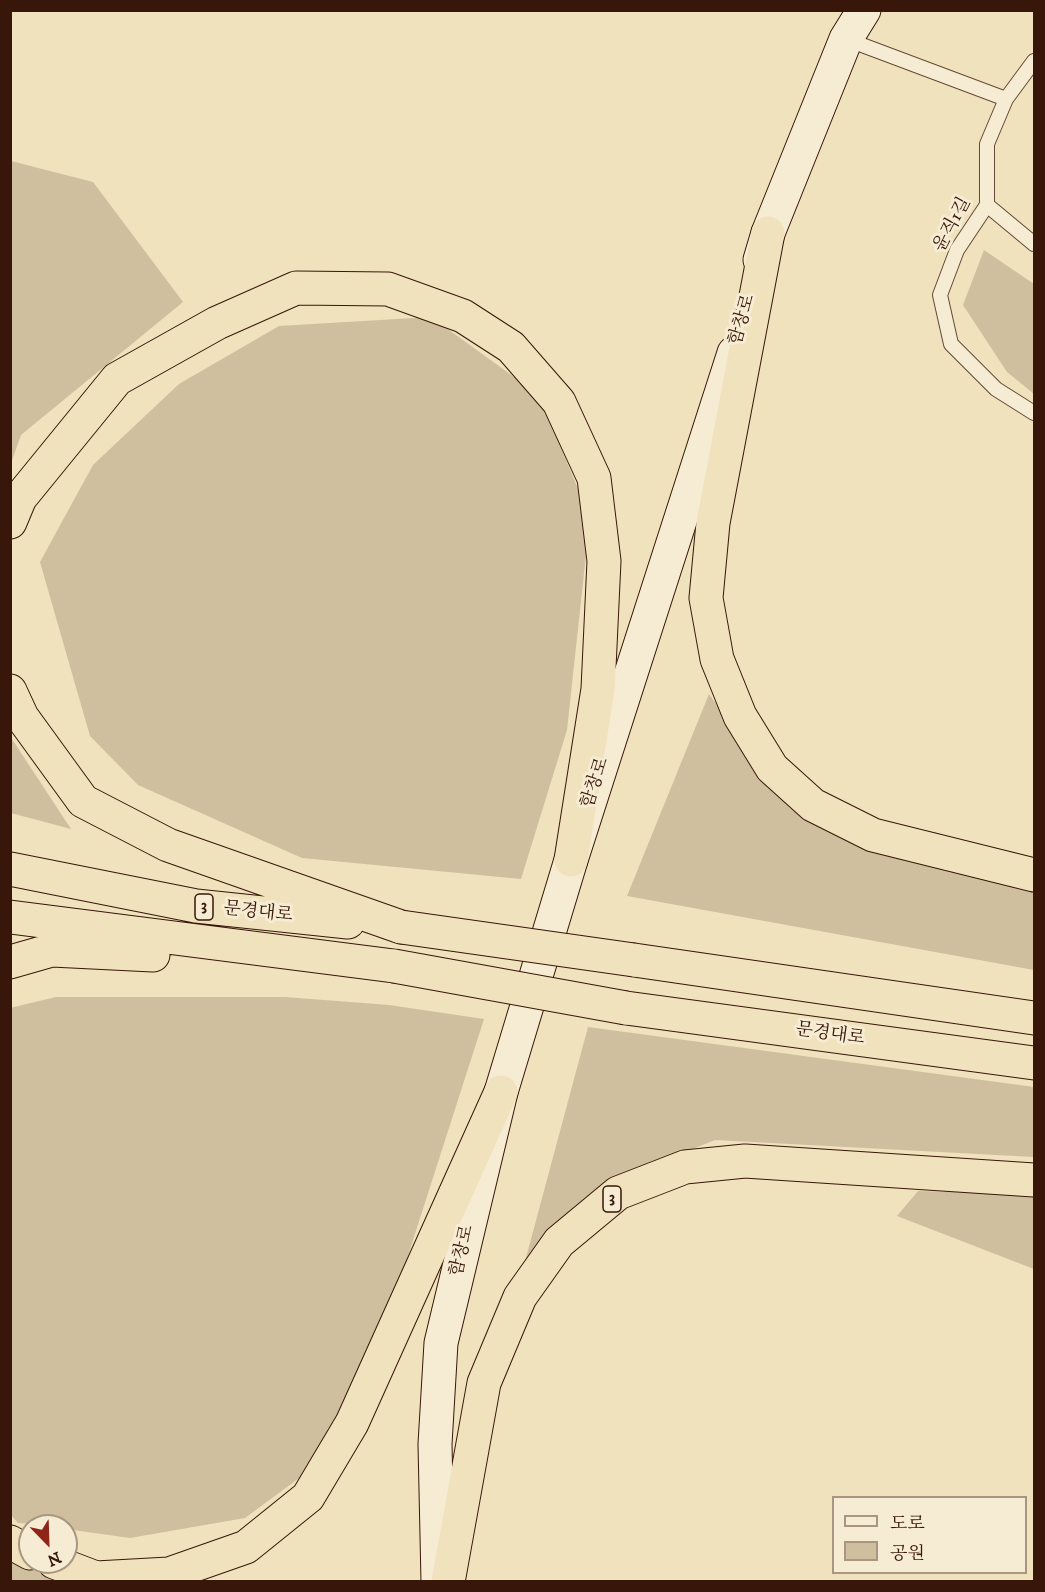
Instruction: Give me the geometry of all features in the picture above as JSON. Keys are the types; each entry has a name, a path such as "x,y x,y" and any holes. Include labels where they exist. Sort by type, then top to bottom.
{"highway":[{"path":"768,233 712,523 706,598 717,659 740,716 772,768 813,805 873,835 1035,875"},
{"path":"10,522 20,498 117,379 217,323 296,288 388,289 463,316 511,347 559,402 594,478 604,561 598,689 571,860"},
{"path":"10,691 22,717 83,801 168,845 401,927"},
{"name":"문경대로","path":"10,869 196,906 401,927"},
{"name":"문경대로","path":"10,917 394,966 627,1008 1035,1063"},
{"name":"3","path":"401,927 1035,1018"},
{"name":"3","path":"10,962 52,950 394,966"},
{"path":"78,1571 96,1578 169,1574 246,1547 308,1497 352,1423 501,1092"},
{"name":"3","path":"448,1581 484,1383 520,1297 559,1242 618,1193 685,1167 745,1161 1035,1180"}],"main road":[{"name":"함창로","path":"438,1581 435,1444 441,1343 501,1092 571,860 729,369 768,233 846,39 864,10"}],"lane":[{"path":"846,39 1006,99"},
{"name":"윤직1길","path":"1035,61 1006,99 987,144 987,205 957,250 940,295 951,344 996,389 1035,413"},
{"path":"987,205 1035,244"}],"green space":[{"path":"11,161 93,182 183,302 21,435 11,463"},
{"path":"984,250 1034,284 1034,394 1007,372 963,305"},
{"path":"431,317 539,395 590,518 567,730 521,879 302,858 138,785 90,736 40,562 93,465 179,384 279,326"},
{"path":"709,694 793,810 1034,885 1034,970 627,896"},
{"path":"10,736 71,829 11,813"},
{"path":"56,997 285,997 389,1005 484,1019 404,1268 329,1456 245,1518 130,1538 78,1531 78,1514 18,1514 18,1523 11,1515 10,1008"},
{"path":"588,1027 1034,1087 1034,1157 715,1140 625,1176 520,1280"},
{"path":"918,1191 1034,1194 1034,1269 897,1216"},
{"path":"11,1558 18,1562 18,1574 41,1574 54,1581 11,1581"}]}
